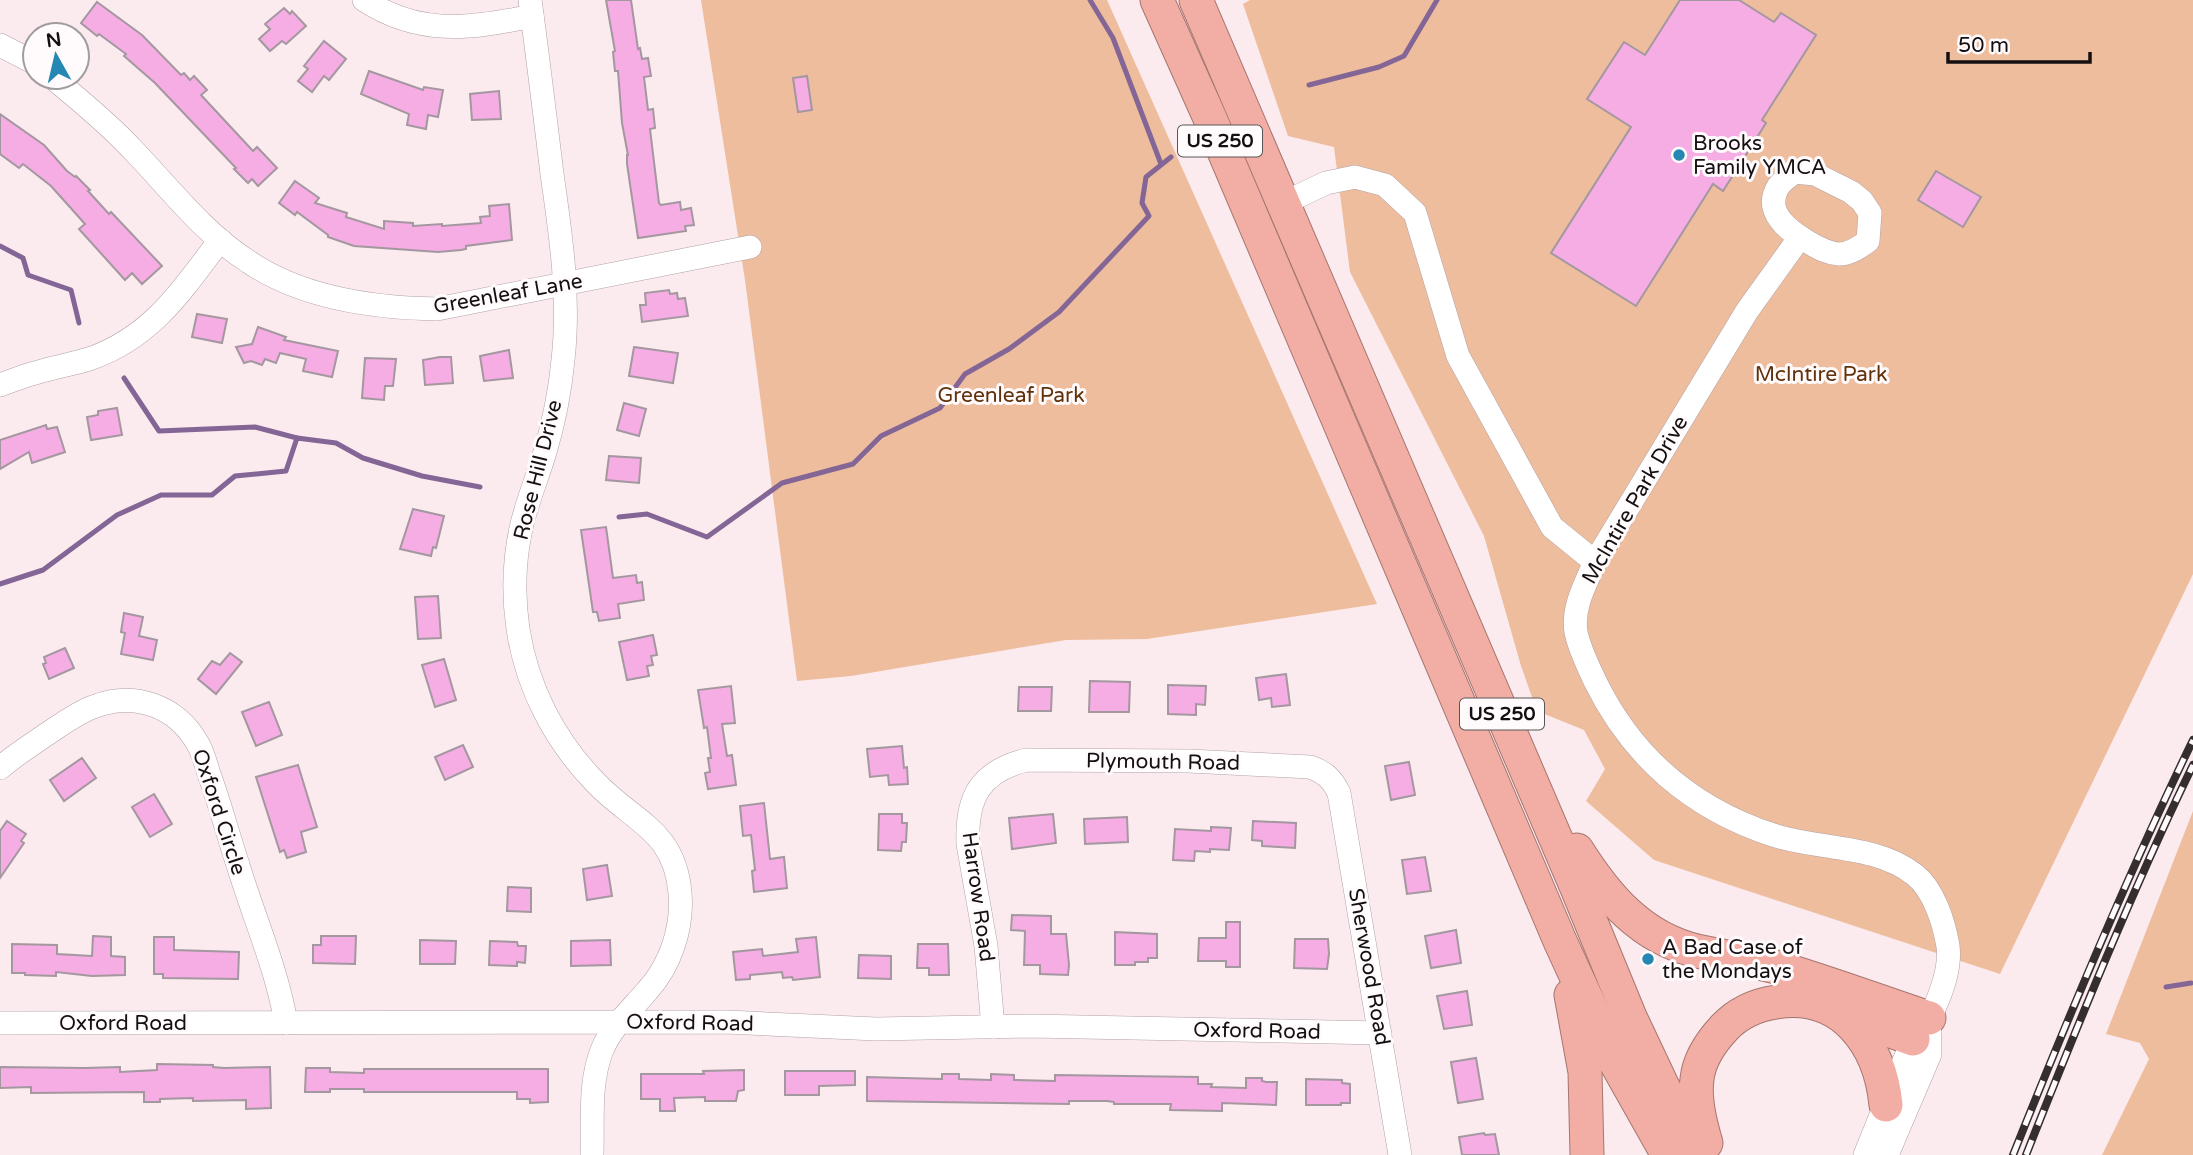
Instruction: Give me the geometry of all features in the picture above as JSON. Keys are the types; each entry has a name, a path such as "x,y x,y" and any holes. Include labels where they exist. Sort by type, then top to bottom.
{"highway":[{"name":"US 250","path":"1157,0 1560,941 1616,1063 1668,1155"},
{"name":"US 250","path":"1196,0 1630,1017 1663,1087 1701,1155"},
{"path":"1500,710 1541,789 1593,877 1615,903 1640,925 1663,939 1694,951 1763,964 1815,979 1921,1028"},
{"path":"1560,941 1586,1072 1587,1155"},
{"path":"1710,1155 1696,1098 1697,1078 1704,1055 1716,1036 1731,1020 1767,1003 1807,1000 1826,1007 1921,1028"},
{"path":"1826,1007 1845,1018 1860,1032 1880,1074 1886,1105"}],"street":[{"path":"364,0 400,19 425,26 505,21 531,8"},
{"name":"Rose Hill Drive","path":"531,8 565,284 563,359 556,407 521,526 516,562 518,626 523,655 534,689 549,721 572,757 596,783 657,834 669,851 677,870 680,894 674,944 664,967 650,988 617,1022 603,1047 593,1092 593,1155"},
{"path":"0,45 21,56"},
{"name":"Greenleaf Lane","path":"69,91 131,147 189,212 250,263 317,293 356,303 437,309 750,247"},
{"path":"1284,203 1325,183 1355,177 1385,185 1415,213 1458,356 1552,527 1595,562"},
{"name":"McIntire Park Drive","path":"1800,237 1747,311 1595,562 1578,603 1576,631 1587,666 1624,731 1648,759 1676,785 1706,807 1775,836 1873,855 1889,861 1916,876 1935,903 1948,947 1947,967 1865,1155"},
{"path":"0,386 33,373 92,358 143,330 173,302 220,240"},
{"name":"Oxford Circle","path":"0,768 71,718 107,702 129,699 146,702 175,716 189,730 200,747 281,995 286,1023"},
{"name":"Plymouth Road","path":"992,774 1008,764 1026,760 1189,761 1310,767 1323,772 1333,781"},
{"name":"Harrow Road","path":"992,774 979,786 967,827 986,946 993,1027"},
{"name":"Sherwood Road","path":"1333,781 1339,793 1400,1155"},
{"name":"Oxford Road","path":"0,1023 727,1022 876,1029 1031,1026 1380,1033"},
{"path":"1886,1155 1930,1055 1921,1028"}],"green space":[{"name":"Greenleaf Park","path":"701,0 1107,0 1377,604 1147,639 1066,640 851,676 797,681 745,280"},
{"name":"McIntire Park","path":"1250,0 2193,0 2193,574 2000,974 1654,860 1586,801 1605,769 1584,730 1537,711 1521,666 1484,536 1350,272 1334,147 1288,136 1243,4"},
{"path":"2193,811 2193,1155 2102,1155 2149,1059 2140,1043 2106,1034"}],"building":[{"path":"606,0 631,0 638,49 640,48 642,59 648,58 651,76 644,77 648,110 653,109 655,128 650,129 659,203 680,202 681,210 691,208 694,225 685,226 686,231 638,238 622,123 618,71 615,71 615,51"},
{"name":"Brooks Family YMCA","path":"1680,0 1739,0 1774,22 1781,13 1816,35 1762,120 1766,123 1723,191 1713,184 1636,306 1551,253 1631,127 1587,99 1624,42 1645,55"},
{"path":"97,2 142,35 181,75 184,73 190,80 194,76 207,90 201,95 253,151 257,147 277,168 258,186 252,179 248,183 155,83 124,56 126,54 91,31 91,21 83,21"},
{"path":"284,8 290,14 292,11 306,26 286,44 282,41 270,51 259,39 270,29 265,24"},
{"path":"324,41 346,59 329,80 324,76 312,92 298,81 308,69 304,66"},
{"path":"369,71 423,90 424,87 443,90 438,117 428,115 426,129 407,125 409,114 361,94"},
{"path":"807,76 812,110 798,112 793,78"},
{"path":"499,91 501,119 472,120 470,94"},
{"path":"0,114 44,145 162,266 142,284 132,273 125,280 79,229 85,224 51,186 23,164 19,168 0,154"},
{"path":"1936,171 1981,197 1963,227 1918,200"},
{"path":"295,181 319,198 315,203 347,213 346,217 384,229 384,221 413,223 413,226 481,223 480,217 490,216 489,206 509,204 512,240 438,252 354,246 328,237 297,212 295,215 279,203"},
{"path":"669,290 670,294 677,293 678,299 685,298 688,316 642,322 640,305 646,305 645,293"},
{"path":"197,314 227,319 222,343 192,337"},
{"path":"258,327 286,337 284,340 338,351 332,377 303,371 306,359 280,353 276,363 265,359 262,365 251,361 244,363 236,347 252,344"},
{"path":"634,347 678,353 673,383 629,376"},
{"path":"509,350 513,378 484,381 480,356"},
{"path":"451,357 453,383 425,385 423,360"},
{"path":"365,358 396,359 393,386 385,386 384,400 362,398"},
{"path":"624,403 646,409 639,436 617,430"},
{"path":"117,408 122,435 91,440 87,417 98,415 98,411"},
{"path":"46,425 47,429 57,427 65,452 32,463 29,452 0,469 0,440"},
{"path":"609,456 641,458 639,483 606,480"},
{"path":"413,509 444,516 436,548 433,547 431,556 400,549"},
{"path":"606,527 613,578 636,575 637,583 642,582 644,600 618,604 620,618 599,621 597,612 593,612 581,530"},
{"path":"438,596 441,638 418,639 415,597"},
{"path":"124,613 143,617 139,636 157,640 153,660 121,654 125,633 121,632"},
{"path":"653,635 657,655 651,656 653,665 647,666 649,676 627,680 619,642"},
{"path":"65,648 74,668 49,679 43,664 46,663 44,657"},
{"path":"230,653 242,662 216,694 198,679 212,661 220,665"},
{"path":"444,659 456,700 435,707 422,665"},
{"path":"1286,674 1290,705 1272,707 1271,698 1259,700 1256,678"},
{"path":"1090,681 1130,682 1129,712 1089,712"},
{"path":"1168,685 1206,686 1205,705 1196,704 1196,715 1168,714"},
{"path":"731,686 735,723 722,724 727,756 732,755 736,785 708,789 705,773 710,772 708,758 711,758 698,690"},
{"path":"1019,687 1052,687 1051,711 1018,711"},
{"path":"269,702 282,735 256,746 242,712"},
{"path":"463,745 473,767 445,780 435,757"},
{"path":"902,746 908,784 889,785 888,775 870,777 867,749"},
{"path":"82,758 96,778 64,801 50,780"},
{"path":"1409,762 1415,795 1391,800 1385,766"},
{"path":"298,765 317,827 301,832 306,852 287,858 284,850 280,852 256,777"},
{"path":"154,794 172,824 150,837 132,807"},
{"path":"764,803 770,859 784,857 787,888 754,892 752,871 755,870 751,835 743,836 740,806"},
{"path":"879,814 902,814 902,823 907,823 906,842 902,842 901,851 878,850"},
{"path":"1053,814 1056,843 1012,849 1009,818"},
{"path":"1127,817 1128,842 1085,844 1084,819"},
{"path":"7,821 26,834 21,841 24,843 0,878 0,831"},
{"path":"1253,821 1296,823 1295,848 1262,846 1262,841 1252,840"},
{"path":"1211,827 1231,828 1229,850 1195,851 1194,861 1173,860 1175,829 1211,831"},
{"path":"1425,857 1431,891 1407,894 1402,860"},
{"path":"607,865 612,896 587,900 583,869"},
{"path":"508,887 531,888 531,912 507,911"},
{"path":"1012,915 1051,916 1051,934 1066,934 1068,975 1040,974 1040,965 1024,965 1025,931 1011,930"},
{"path":"1226,922 1240,922 1240,967 1226,967 1226,961 1198,961 1199,938 1226,938"},
{"path":"1456,930 1461,963 1431,968 1425,936"},
{"path":"1115,932 1157,934 1157,958 1148,958 1148,962 1135,962 1135,965 1115,965"},
{"path":"93,936 111,937 111,956 125,957 125,975 92,976 56,972 56,976 12,973 12,944 57,945 57,954 92,956"},
{"path":"321,936 356,936 355,964 313,963 313,945 321,945"},
{"path":"154,937 174,937 174,950 239,952 238,979 163,978 163,974 154,974"},
{"path":"816,937 820,977 793,980 792,977 783,978 782,972 750,975 750,979 736,980 733,952 762,949 763,956 798,952 796,939"},
{"path":"1295,939 1328,939 1327,969 1294,968"},
{"path":"420,940 456,941 455,964 420,964"},
{"path":"610,940 611,965 571,966 571,941"},
{"path":"490,941 517,942 518,946 526,946 525,963 517,962 517,966 489,965"},
{"path":"918,944 948,944 949,975 929,975 929,968 917,968"},
{"path":"859,955 891,956 891,979 858,978"},
{"path":"1467,991 1472,1025 1444,1029 1437,996"},
{"path":"1476,1058 1483,1099 1458,1103 1451,1062"},
{"path":"157,1064 213,1065 224,1068 270,1067 271,1108 246,1109 246,1100 193,1101 193,1098 144,1102 144,1092 31,1093 31,1087 0,1088 0,1067 120,1067 120,1072 157,1070"},
{"path":"306,1068 364,1073 364,1069 548,1069 548,1102 530,1103 530,1099 517,1099 517,1092 364,1092 364,1089 330,1089 330,1092 305,1092"},
{"path":"744,1070 744,1090 738,1091 736,1101 705,1101 705,1097 674,1098 675,1111 660,1111 660,1099 641,1099 641,1074 704,1074 703,1071"},
{"path":"785,1071 855,1071 855,1085 819,1086 819,1095 785,1095"},
{"path":"942,1074 959,1074 959,1079 991,1080 991,1074 1014,1075 1014,1080 1055,1081 1055,1075 1198,1077 1198,1084 1212,1084 1211,1087 1246,1088 1246,1078 1262,1078 1262,1081 1277,1082 1276,1105 1222,1103 1222,1111 1170,1110 1171,1104 1114,1104 1107,1101 1069,1101 1069,1104 867,1101 867,1077 942,1079"},
{"path":"1306,1079 1342,1080 1342,1083 1350,1084 1350,1103 1306,1105"},
{"path":"1495,1134 1499,1155 1462,1155 1459,1137"}],"waterway":[{"path":"1090,0 1113,38 1161,164"},
{"path":"1309,85 1379,67 1404,56 1437,0"},
{"path":"619,517 647,514 707,537 782,483 853,464 881,436 940,408 965,374 1009,349 1059,312 1149,216 1142,203 1146,177 1171,157"},
{"path":"0,246 23,258 28,275 71,290 79,323"},
{"path":"124,378 159,431 255,427 297,438"},
{"path":"0,584 43,570 117,515 161,495 212,495 235,476 286,471 297,438 336,443 363,458 422,476 480,487"},
{"path":"2166,987 2191,983"}],"railway":[{"path":"2013,1155 2099,946 2193,740"},
{"path":"2026,1155 2085,1008 2193,765"}],"place":[{"name":"Brooks Family YMCA","path":"1679,155"},
{"name":"A Bad Case of the Mondays","path":"1648,959"}]}
